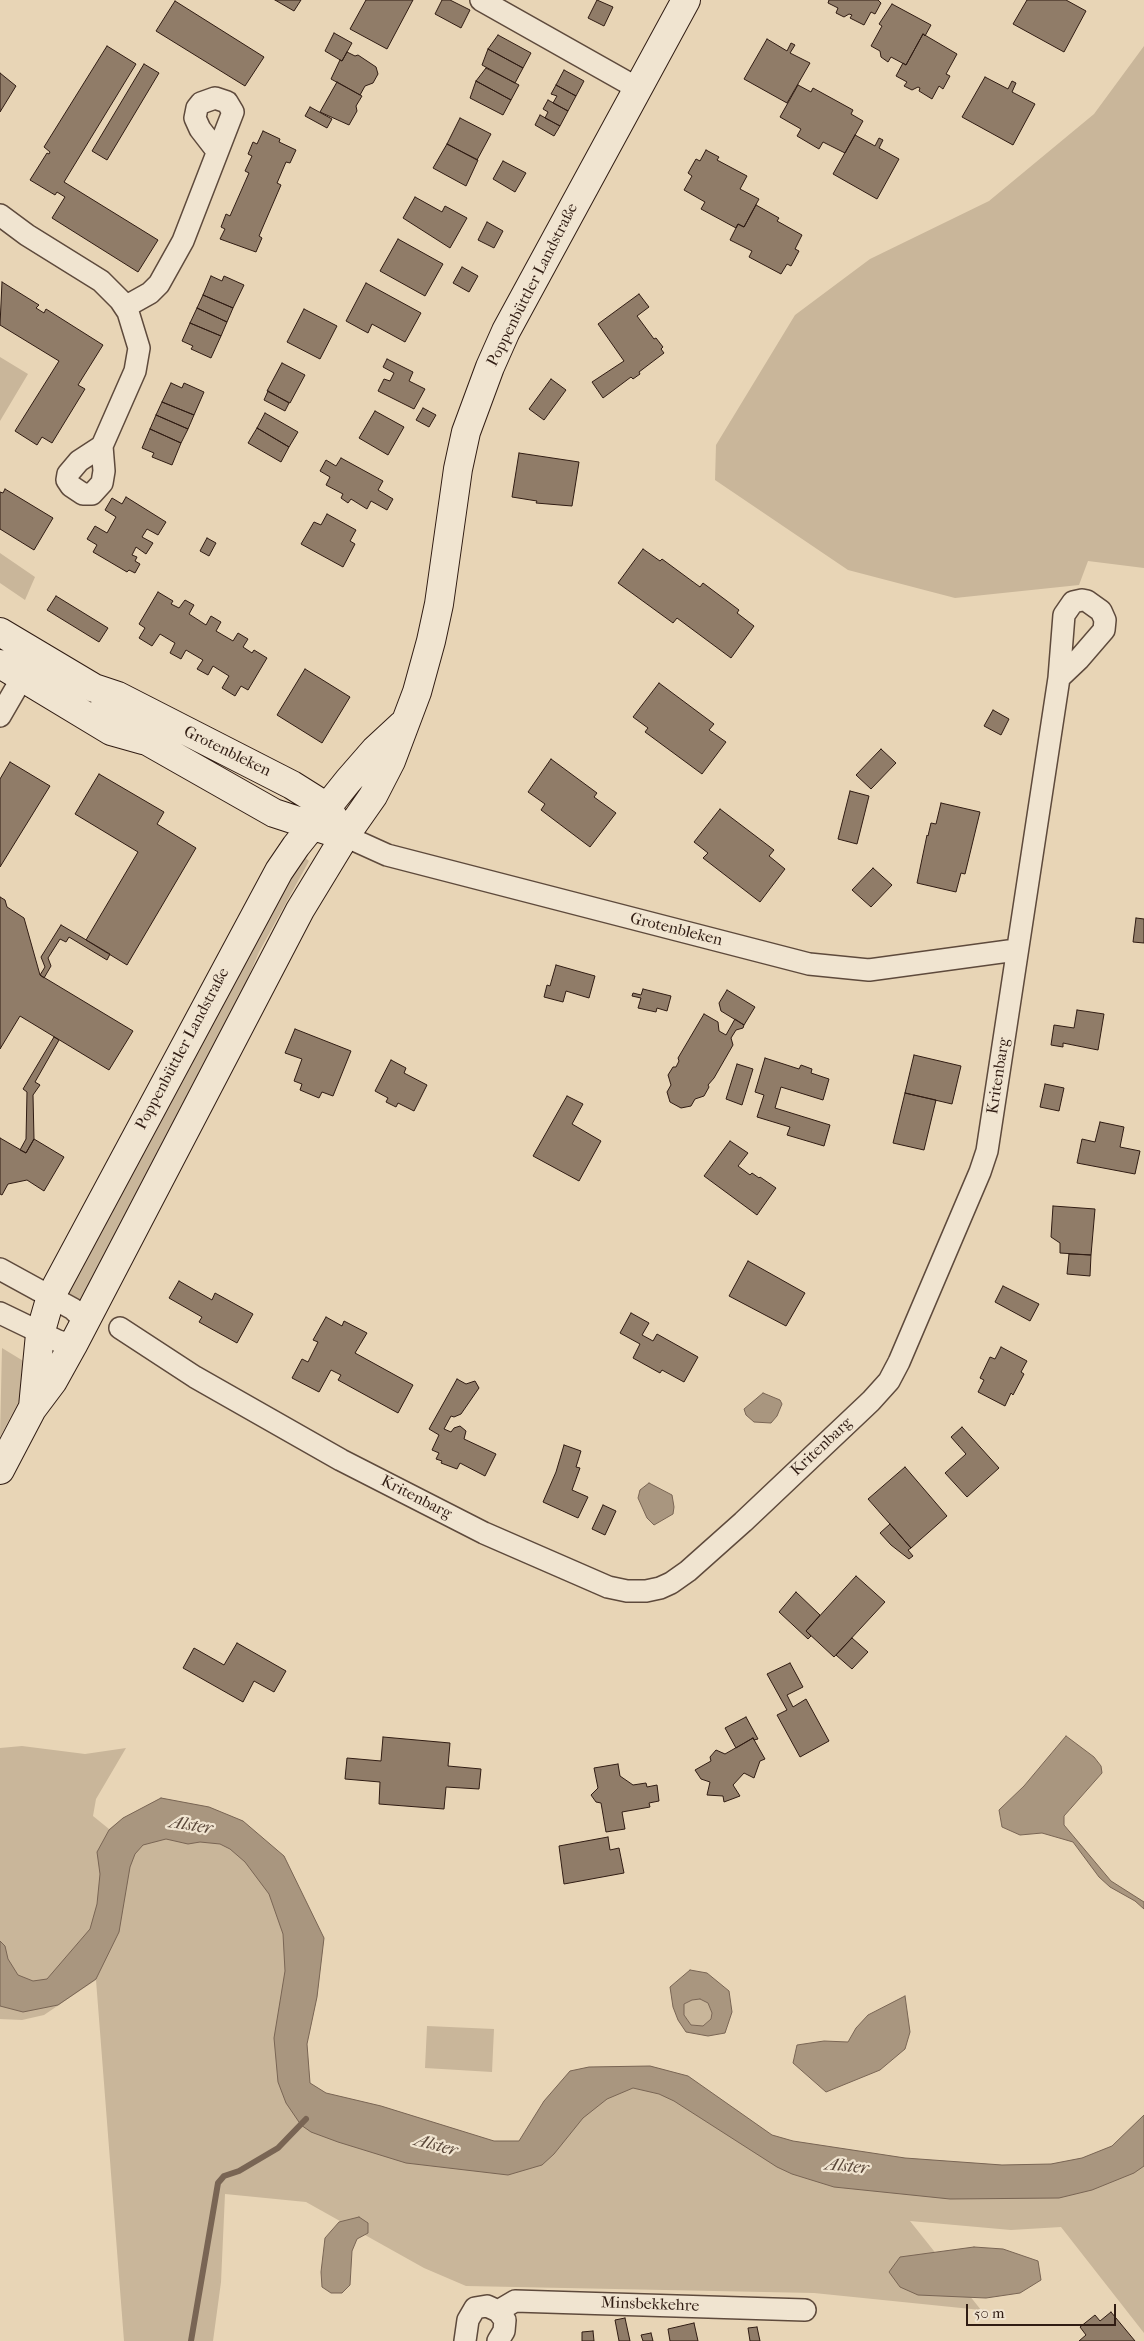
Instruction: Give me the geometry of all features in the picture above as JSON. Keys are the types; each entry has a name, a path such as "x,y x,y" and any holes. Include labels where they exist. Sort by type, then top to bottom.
{"main road":[{"name":"Poppenbüttler Landstraße","path":"0,1470 32,1409 53,1381 79,1333 300,910 345,836 373,796 391,761 417,692 431,641 439,604 458,469 466,432 476,403 506,330 686,0"},
{"name":"Grotenbleken","path":"0,632 94,688 118,696 292,784 319,816 345,836"},
{"name":"Grotenbleken","path":"11,671 111,731 149,742 274,813 319,816"},
{"name":"Grotenbleken","path":"94,688 149,742"},
{"name":"Poppenbüttler Landstraße","path":"32,1409 40,1334 51,1296 279,871 319,816 375,750 403,725"},
{"path":"274,813 281,849 279,871"}],"street":[{"path":"481,0 637,88"},
{"path":"125,307 150,293 167,272 183,241 218,151"},
{"path":"0,215 27,235 101,282 125,307 138,341 138,361 129,388 102,446"},
{"path":"0,229 27,235"},
{"path":"0,716 11,671"},
{"name":"Kritenbarg","path":"120,1328 195,1377 341,1460 484,1533 608,1587 627,1591 646,1591 660,1588 688,1571 743,1522 871,1401 889,1381 899,1362 977,1181 987,1151 997,1094 1016,950 1059,678"},
{"name":"Grotenbleken","path":"345,836 386,855 809,964 869,970 1016,950"},
{"path":"0,1269 73,1309 79,1333 58,1341 40,1334 0,1312"},
{"name":"Minsbekkehre","path":"498,2311 514,2301 805,2310"},
{"path":"465,2341 468,2320 474,2308 487,2306 498,2311 505,2320 504,2331 498,2341"}],"shaded area":[{"path":"1144,46 1144,568 1088,561 1079,585 955,598 848,570 715,480 716,445 795,315 870,259 989,201 1094,114"},
{"path":"0,357 28,374 0,421"},
{"path":"0,553 35,577 25,600 0,583"},
{"path":"303,856 309,861 259,952 229,1023 83,1300 77,1304 67,1294"},
{"path":"2,1348 25,1362 30,1372 20,1399 0,1437"},
{"path":"22,1746 85,1754 126,1748 96,1799 93,1816 109,1829 123,1818 161,1798 209,1807 243,1821 284,1856 324,1938 317,1997 307,2044 310,2083 326,2093 381,2106 494,2141 519,2141 544,2101 570,2071 589,2067 650,2066 688,2076 772,2135 793,2141 905,2158 1002,2165 1051,2164 1082,2158 1112,2146 1144,2115 1144,2333 1061,2227 1011,2230 910,2221 981,2310 814,2293 466,2286 424,2268 306,2202 225,2194 221,2282 213,2341 124,2341 96,1980 44,2015 22,2020 0,2019 0,1748"},
{"path":"700,1999 708,2003 712,2013 711,2019 703,2026 691,2025 684,2015 684,2004"},
{"path":"427,2026 494,2029 492,2072 425,2068"}],"water":[{"path":"763,1393 780,1400 782,1404 777,1416 771,1423 754,1422 746,1415 744,1409"},
{"path":"649,1483 672,1495 674,1507 673,1514 654,1525 647,1518 638,1498 640,1490"},
{"path":"1066,1736 1094,1757 1101,1766 1102,1773 1064,1816 1064,1825 1111,1881 1144,1902 1144,1909 1135,1901 1110,1887 1099,1877 1073,1842 1042,1833 1020,1835 1002,1827 999,1810 1024,1786"},
{"name":"Alster","path":"161,1798 209,1807 243,1821 284,1856 324,1938 317,1997 307,2044 310,2083 326,2093 381,2106 494,2141 519,2141 544,2101 570,2071 589,2067 650,2066 688,2076 772,2135 793,2141 905,2158 1002,2165 1051,2164 1082,2158 1112,2146 1144,2115 1144,2166 1134,2173 1092,2190 1059,2198 950,2199 834,2187 792,2174 777,2167 674,2101 659,2094 633,2088 607,2099 583,2118 554,2154 542,2165 508,2175 406,2163 338,2142 311,2132 301,2125 286,2103 278,2082 274,2038 285,1971 283,1934 269,1894 245,1862 230,1849 220,1844 200,1842 188,1844 166,1839 143,1845 135,1854 130,1867 119,1932 96,1979 58,2005 23,2012 0,2006 0,1941 5,1946 8,1959 18,1975 33,1981 47,1979 90,1929 97,1904 100,1874 97,1852 109,1830 123,1818"},
{"path":"690,1970 707,1973 729,1991 732,2012 725,2033 708,2036 686,2032 678,2020 673,2007 670,1987","holes":["700,1999 708,2003 712,2013 711,2019 703,2026 691,2025 684,2015 684,2004"]},
{"path":"905,1996 910,2032 905,2049 880,2070 826,2092 793,2063 797,2045 824,2041 848,2042 856,2028 868,2015"},
{"path":"359,2217 368,2223 368,2233 357,2239 352,2251 350,2285 342,2293 331,2293 322,2287 321,2272 325,2238 339,2222"},
{"path":"974,2247 1003,2249 1038,2261 1041,2280 1020,2293 986,2298 918,2295 900,2287 889,2272 900,2257"}],"building":[{"path":"275,0 301,0 294,11"},
{"path":"366,0 413,0 387,49 350,29"},
{"path":"442,0 450,0 470,10 461,28 435,14"},
{"path":"597,0 613,7 604,26 588,18"},
{"path":"829,0 878,0 881,3 875,14 871,12 864,25 850,18 852,15 849,14 844,17 836,13 838,8 828,3"},
{"path":"1027,0 1066,0 1086,11 1064,52 1013,24"},
{"path":"175,1 264,57 245,86 156,31"},
{"path":"892,4 931,25 925,36 923,34 906,65 891,57 888,62 881,57 880,51 871,46 882,26 879,24"},
{"path":"334,33 352,43 342,61 325,51"},
{"path":"923,34 957,54 946,74 950,76 943,89 939,86 932,99 919,91 920,88 918,87 912,90 904,86 907,82 896,76 903,63 906,65"},
{"path":"498,35 531,53 523,68 488,49"},
{"path":"767,39 787,51 791,43 795,45 790,53 810,63 787,103 744,79"},
{"path":"107,46 136,64 64,182 158,240 138,272 52,218 65,197 57,192 55,195 30,180 47,153 49,154 50,152 44,147"},
{"path":"488,49 523,68 515,83 482,65"},
{"path":"347,52 355,56 358,55 376,67 378,74 373,83 365,86 360,95 331,79 340,60 342,61"},
{"path":"144,64 159,73 107,160 92,151"},
{"path":"486,68 519,85 511,100 476,81"},
{"path":"564,70 584,81 576,96 556,85"},
{"path":"0,73 16,86 0,112"},
{"path":"985,77 1008,89 1012,81 1016,83 1012,92 1035,104 1013,145 962,117"},
{"path":"476,81 511,100 503,115 470,98"},
{"path":"337,82 362,96 356,106 357,111 349,125 320,112"},
{"path":"556,85 576,96 568,111 553,103 557,96 551,94"},
{"path":"798,85 811,92 813,88 853,110 851,114 863,121 845,153 823,142 819,149 797,136 801,129 780,117"},
{"path":"548,100 568,111 560,126 545,118 548,112 543,109"},
{"path":"310,107 332,119 327,128 305,116"},
{"path":"540,115 560,126 554,136 535,125"},
{"path":"460,118 491,134 477,160 447,144"},
{"path":"263,131 280,139 279,142 296,150 290,163 286,162 277,183 281,185 259,236 262,238 256,252 220,239 225,229 221,227 226,214 230,216 249,173 245,171 252,156 248,154 253,142 257,144"},
{"path":"855,135 875,146 879,138 883,140 879,148 899,159 877,199 833,174"},
{"path":"447,144 478,160 466,186 433,168"},
{"path":"706,150 719,157 717,160 747,176 740,189 759,199 744,227 738,224 736,228 701,209 705,202 684,190 692,176 688,173 696,159 700,161"},
{"path":"503,161 526,173 515,192 493,179"},
{"path":"415,197 442,212 445,206 467,218 450,248 403,218"},
{"path":"756,205 779,218 777,221 802,235 795,249 799,251 791,266 787,264 781,274 749,257 752,251 730,240 738,224 744,227"},
{"path":"487,222 503,231 494,248 478,240"},
{"path":"398,239 443,264 425,296 380,271"},
{"path":"462,267 478,276 469,292 453,283"},
{"path":"211,276 222,281 224,276 244,285 233,308 203,295"},
{"path":"2,282 39,305 36,308 44,313 46,309 103,345 78,385 85,389 52,443 42,437 37,445 15,431 59,361 0,325"},
{"path":"366,283 421,313 405,342 372,324 368,333 346,321"},
{"path":"639,294 649,307 637,316 654,339 656,338 663,347 661,349 664,353 639,372 640,374 633,379 631,377 603,398 592,382 624,361 598,324"},
{"path":"203,295 233,308 227,322 197,308"},
{"path":"197,308 227,322 221,336 190,323"},
{"path":"304,309 337,326 320,359 287,342"},
{"path":"190,323 221,336 211,358 191,349 193,346 182,341"},
{"path":"387,359 413,372 409,381 425,389 414,409 378,391 384,379 390,381 394,373 383,367"},
{"path":"282,363 305,375 290,403 267,391"},
{"path":"551,379 566,390 544,420 529,409"},
{"path":"171,383 182,388 184,383 204,392 194,415 162,402"},
{"path":"268,391 289,403 285,411 264,400"},
{"path":"162,402 194,415 188,429 156,415"},
{"path":"423,408 436,415 429,427 416,420"},
{"path":"375,411 404,427 388,455 359,438"},
{"path":"265,413 298,432 289,447 257,428"},
{"path":"156,415 188,429 181,443 150,429"},
{"path":"257,428 289,447 281,462 248,443"},
{"path":"150,429 181,443 172,465 152,457 154,453 142,448"},
{"path":"519,453 579,462 572,506 536,503 537,501 512,497"},
{"path":"341,458 383,481 378,490 393,499 387,510 371,501 367,509 351,499 348,503 341,498 343,494 326,485 330,477 320,471 326,460 336,466"},
{"path":"5,489 53,518 34,550 0,529 0,492 3,493"},
{"path":"126,497 166,522 158,535 147,529 142,537 153,543 146,554 136,547 132,555 137,557 135,561 140,564 135,573 129,570 127,572 93,552 97,545 87,539 95,526 107,533 116,517 105,510 112,498 122,504"},
{"path":"327,514 356,530 350,541 355,544 343,567 301,544 314,522 321,525"},
{"path":"207,538 216,543 209,556 200,551"},
{"path":"643,549 660,561 662,559 700,587 703,583 739,610 737,613 754,626 731,658 677,618 673,623 618,583"},
{"path":"158,592 173,601 171,604 179,608 185,600 194,605 189,614 206,625 211,616 221,622 216,631 233,641 238,633 248,639 243,647 252,653 254,650 267,658 248,690 241,686 235,696 222,688 229,676 213,666 208,675 197,669 203,660 186,650 181,659 170,653 175,643 160,634 152,646 139,638 145,628 139,624"},
{"path":"56,596 108,628 99,642 47,610"},
{"path":"305,669 350,697 322,743 277,715"},
{"path":"659,683 714,724 709,730 726,742 702,774 645,732 648,728 633,717"},
{"path":"993,710 1009,719 1001,735 984,726"},
{"path":"881,749 896,763 871,789 856,775"},
{"path":"551,759 597,793 594,797 616,813 590,847 541,810 545,804 528,792"},
{"path":"10,762 50,786 0,867 0,779"},
{"path":"99,774 164,812 157,824 196,848 127,965 86,940 138,852 75,814"},
{"path":"850,791 869,796 857,844 838,839"},
{"path":"941,803 980,812 965,874 961,873 956,892 917,883 927,835 931,823 936,824"},
{"path":"720,809 774,850 769,856 785,869 760,902 703,858 708,853 694,842"},
{"path":"873,868 892,885 871,907 852,890"},
{"path":"0,897 5,900 7,907 24,918 40,975 133,1031 109,1070 20,1016 0,1049"},
{"path":"1136,918 1144,919 1144,943 1133,942"},
{"path":"61,925 110,954 107,960 69,937 66,942 60,939 48,958 51,966 44,978 40,975 45,967 41,957"},
{"path":"556,965 595,976 589,998 566,991 563,1002 544,997 547,985 550,986"},
{"path":"643,989 671,996 667,1011 657,1008 656,1012 638,1008 641,998 632,996 633,993 641,995"},
{"path":"727,990 755,1007 744,1025 721,1011 719,1003"},
{"path":"1077,1010 1104,1014 1098,1050 1063,1043 1063,1047 1051,1045 1054,1025 1074,1028"},
{"path":"704,1014 718,1022 719,1031 726,1035 735,1019 744,1025 743,1028 736,1030 731,1038 733,1045 708,1085 709,1087 704,1096 695,1099 691,1106 681,1108 670,1102 667,1092 671,1085 668,1075 673,1067 676,1067 679,1061 678,1058"},
{"path":"295,1029 351,1051 333,1096 322,1092 319,1098 300,1090 302,1084 294,1081 302,1059 285,1053"},
{"path":"54,1037 59,1040 35,1082 40,1085 33,1095 34,1139 26,1153 20,1150 26,1139 27,1092 23,1089"},
{"path":"914,1055 961,1066 952,1104 905,1093"},
{"path":"765,1058 799,1069 801,1065 812,1069 811,1073 829,1079 823,1100 781,1087 775,1108 830,1125 824,1146 787,1135 790,1127 757,1117 764,1095 755,1092"},
{"path":"391,1060 406,1068 404,1073 427,1085 414,1111 398,1103 396,1107 386,1102 388,1098 375,1091"},
{"path":"737,1064 753,1069 742,1105 726,1099"},
{"path":"1045,1084 1064,1088 1059,1111 1040,1107"},
{"path":"905,1093 936,1100 924,1150 893,1143"},
{"path":"567,1096 583,1104 572,1124 601,1141 579,1181 533,1156"},
{"path":"1100,1122 1124,1127 1120,1147 1140,1151 1135,1174 1077,1163 1082,1139 1095,1142"},
{"path":"0,1138 26,1153 34,1139 64,1157 44,1191 27,1180 8,1184 2,1195 0,1194"},
{"path":"730,1141 748,1153 738,1166 750,1175 752,1173 760,1177 776,1188 757,1215 704,1176"},
{"path":"1053,1206 1095,1209 1091,1255 1060,1253 1060,1243 1051,1237"},
{"path":"1069,1254 1091,1255 1090,1276 1067,1274"},
{"path":"748,1261 805,1293 786,1326 729,1296"},
{"path":"179,1281 212,1300 215,1293 253,1314 237,1343 199,1322 202,1317 169,1298"},
{"path":"1003,1286 1039,1304 1030,1321 995,1302"},
{"path":"631,1313 649,1323 642,1335 653,1341 657,1334 698,1357 684,1382 662,1370 660,1373 633,1358 640,1344 620,1333"},
{"path":"326,1317 342,1326 344,1321 367,1333 355,1353 413,1385 398,1413 338,1380 341,1375 331,1370 319,1392 292,1378 302,1359 308,1362 318,1342 313,1340"},
{"path":"1001,1347 1027,1361 1021,1372 1024,1374 1005,1406 978,1392 984,1380 980,1378 990,1357 995,1359"},
{"path":"457,1379 466,1384 475,1381 479,1388 461,1414 454,1417 451,1416 444,1429 451,1432 454,1428 460,1426 466,1431 464,1439 496,1454 485,1476 460,1463 457,1469 441,1463 442,1461 436,1459 439,1453 432,1450 439,1435 429,1429"},
{"path":"962,1427 999,1468 967,1497 945,1473 966,1454 951,1437"},
{"path":"564,1445 581,1451 576,1467 580,1468 572,1490 588,1497 578,1518 543,1502 556,1472"},
{"path":"905,1467 947,1516 911,1548 868,1499"},
{"path":"603,1505 616,1511 605,1535 592,1529"},
{"path":"890,1524 911,1548 908,1550 913,1556 909,1559 891,1545 880,1533"},
{"path":"856,1576 885,1602 834,1657 806,1631"},
{"path":"796,1592 820,1615 806,1631 811,1636 808,1639 779,1612"},
{"path":"852,1638 868,1652 852,1669 836,1655"},
{"path":"237,1643 286,1671 274,1692 254,1681 243,1702 183,1668 194,1648 224,1665"},
{"path":"790,1663 803,1687 787,1695 793,1707 806,1699 829,1741 800,1757 777,1715 787,1710 767,1674"},
{"path":"746,1717 758,1739 754,1740 753,1738 736,1748 725,1728"},
{"path":"383,1737 450,1743 448,1766 481,1769 479,1789 446,1787 444,1809 379,1804 380,1782 345,1779 347,1758 381,1761"},
{"path":"753,1738 765,1759 760,1761 754,1778 744,1773 733,1785 740,1796 724,1802 723,1796 707,1795 710,1782 701,1779 695,1770 711,1761 710,1757 716,1750 725,1754"},
{"path":"618,1764 620,1776 633,1785 646,1783 647,1787 657,1785 659,1801 649,1803 650,1807 622,1812 625,1829 606,1832 601,1803 596,1802 591,1795 598,1788 594,1768"},
{"path":"608,1837 610,1850 619,1848 624,1873 564,1884 559,1846"},
{"path":"1111,2312 1135,2341 1079,2341 1086,2335 1080,2327 1095,2315 1100,2321"},
{"path":"625,2318 630,2341 619,2341 615,2320"},
{"path":"694,2323 698,2341 670,2341 668,2329"},
{"path":"757,2327 760,2341 750,2341 748,2328"},
{"path":"593,2331 594,2341 582,2341 582,2332"},
{"path":"651,2333 653,2341 643,2341 641,2335"}],"waterway":[{"path":"191,2341 218,2183 224,2176 239,2171 278,2148 306,2119"}]}
